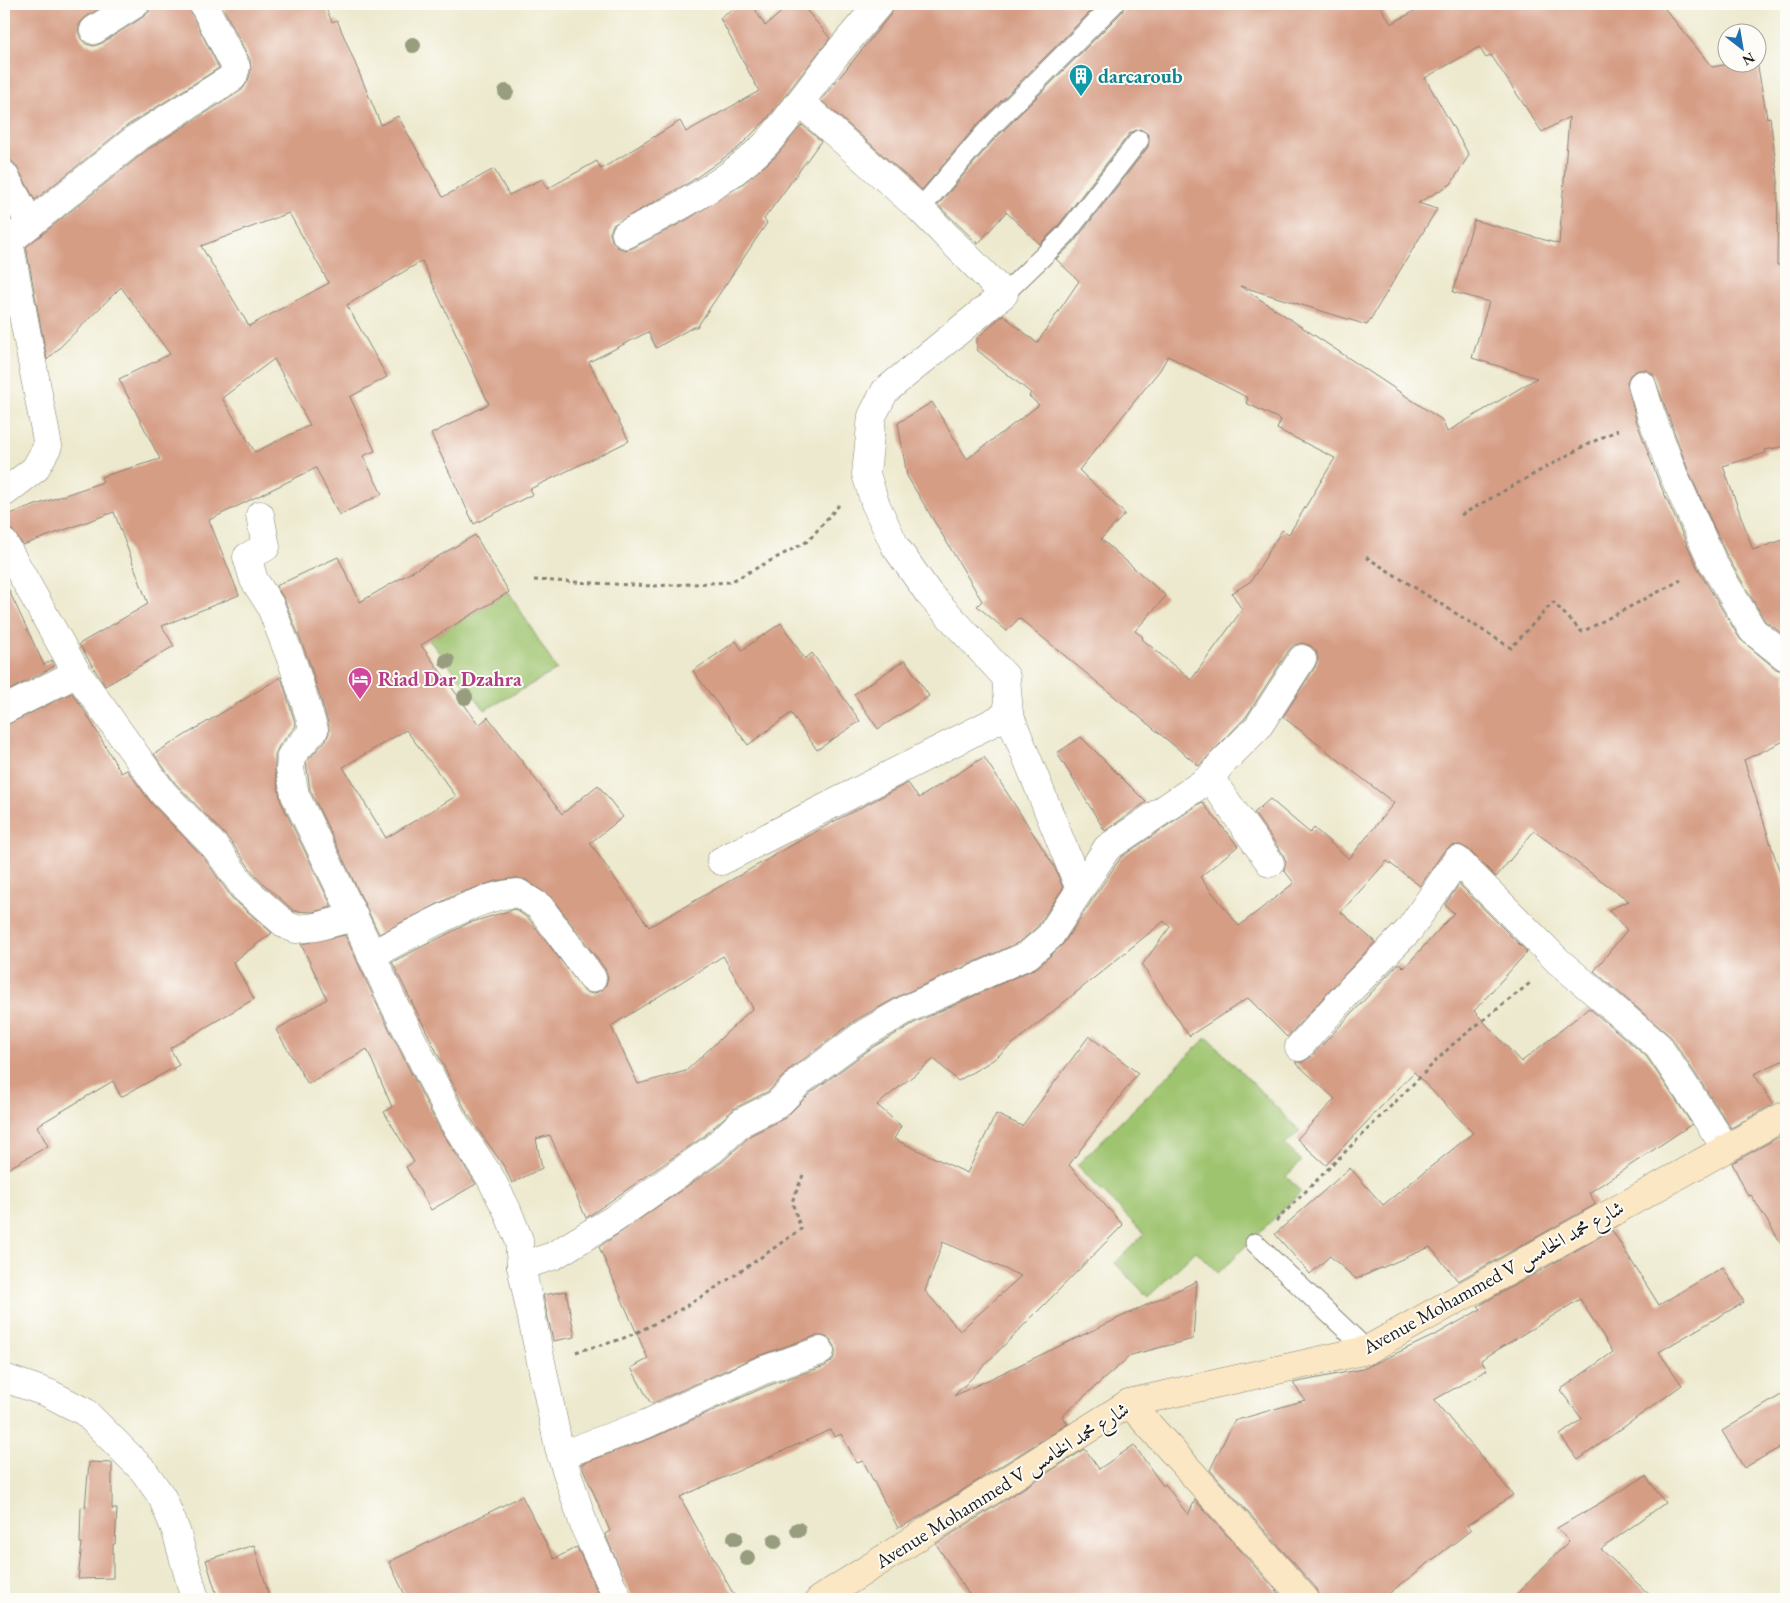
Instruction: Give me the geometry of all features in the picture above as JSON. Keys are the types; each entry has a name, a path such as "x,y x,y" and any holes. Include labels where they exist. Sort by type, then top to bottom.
{"street":[{"path":"94,30 135,4"},
{"path":"4,493 35,469 48,446 9,241 138,137 233,77 236,67 203,4"},
{"path":"626,234 688,202 731,174 764,146 834,56 879,4"},
{"path":"800,102 920,209 1004,294 885,391 872,416 866,474 875,503 895,546 929,594 1006,677 1010,714 1080,889"},
{"path":"4,175 30,223"},
{"path":"1642,385 1650,415 1674,476 1713,563 1754,630 1786,657"},
{"path":"260,515 266,547 247,557 254,580 270,605 294,664 314,730 291,756 291,781 310,828 354,916 395,1006 453,1121 490,1177 507,1210 519,1240 521,1266 561,1456 585,1528 618,1599"},
{"path":"4,543 77,673 163,793 216,848 245,889 270,913 286,925 296,929 316,927 354,916"},
{"path":"521,1266 553,1256 614,1219 713,1149 742,1122 778,1104 799,1082 864,1034 907,1009 1028,955 1050,936 1068,905 1107,848 1210,778 1221,764 1258,727 1302,659"},
{"path":"4,710 77,673"},
{"path":"722,861 1010,714"},
{"path":"1210,778 1270,863"},
{"path":"1299,1047 1353,987 1409,930 1457,860 1558,961 1658,1046 1726,1148"},
{"path":"372,955 477,903 496,896 518,893 540,906 592,978"},
{"name":"Avenue Mohammed V شارع محمد الخامس","path":"820,1599 1130,1404 1367,1350 1786,1115"},
{"path":"561,1456 646,1424 761,1371 820,1351"},
{"path":"4,1378 48,1393 85,1412 143,1470 162,1497 176,1531 195,1599"},
{"path":"1130,1404 1305,1599"}],"lane":[{"path":"920,209 984,134 1114,4"},
{"path":"1004,294 1065,235 1140,140"},
{"path":"1255,1243 1367,1350"}],"path":[{"path":"1461,515 1584,446 1650,415"},
{"path":"534,580 653,586 730,582 808,540 866,474"},
{"path":"1366,557 1511,648 1553,602 1582,632 1713,563"},
{"path":"1255,1243 1452,1045 1558,961"},
{"path":"541,1362 630,1336 725,1282 802,1230 792,1202 803,1174"}],"green space":[{"path":"509,592 557,670 485,710 429,640"},
{"path":"1207,1037 1300,1131 1285,1145 1302,1161 1286,1176 1301,1192 1218,1273 1196,1251 1148,1297 1115,1263 1144,1234 1077,1165"}],"building":[{"path":"4,4 106,4 80,23 78,31 81,39 86,44 94,46 143,17 149,12 151,4 187,4 219,68 128,125 35,200 17,167 12,161 4,159"},
{"path":"221,4 324,4 332,22 337,20 381,125 398,116 443,197 494,169 509,195 542,179 547,189 597,161 601,169 680,121 686,132 759,91 720,18 742,4 752,4 765,26 791,4 801,4 830,38 766,120 738,148 690,182 613,225 610,233 612,241 617,247 625,250 633,248 688,219 741,185 775,157 802,125 821,141 764,219 767,223 697,327 693,327 656,348 648,332 589,362 629,441 530,489 533,494 474,524 431,434 489,404 422,261 347,305 387,377 350,397 375,451 363,456 382,494 339,515 316,468 209,520 239,595 162,626 174,646 105,686 79,644 148,604 114,512 23,545 12,530 4,527 4,516 103,482 101,477 160,459 119,379 170,354 121,287 47,360 26,247 147,150 242,90 248,81 251,71 250,60","holes":["289,213 329,283 249,326 201,246","274,359 310,425 255,452 222,398"]},
{"path":"894,4 1098,4 976,126 922,190 821,100 891,14"},
{"path":"1125,4 1379,4 1391,24 1427,4 1661,4 1712,67 1718,66 1718,72 1759,72 1767,118 1770,117 1778,180 1777,265 1783,265 1782,334 1786,333 1786,446 1765,450 1766,453 1723,466 1753,550 1786,539 1786,637 1765,621 1727,556 1688,470 1653,374 1646,370 1638,370 1630,375 1627,382 1636,420 1659,482 1699,571 1740,639 1776,669 1786,672 1786,740 1744,760 1786,892 1786,1059 1754,1074 1773,1104 1731,1128 1671,1037 1594,971 1627,930 1608,910 1629,901 1534,831 1496,877 1468,849 1460,845 1451,846 1444,851 1420,886 1387,861 1341,912 1375,942 1287,1037 1248,998 1189,1036 1142,965 1170,927 1164,921 993,1060 958,1081 934,1059 877,1105 901,1126 894,1139 967,1173 996,1114 1022,1126 1089,1036 1138,1073 1069,1165 1123,1225 954,1396 1197,1281 1193,1339 1131,1355 1062,1416 1068,1424 918,1518 898,1528 863,1461 857,1463 841,1434 835,1437 830,1430 680,1497 736,1599 633,1599 605,1534 610,1531 581,1464 652,1438 767,1386 825,1366 832,1361 835,1355 835,1346 830,1339 823,1336 815,1336 755,1357 651,1404 631,1368 648,1359 599,1247 722,1162 751,1135 785,1118 809,1094 873,1047 914,1023 1038,967 1063,944 1121,857 1202,802 1238,846 1200,877 1239,926 1294,883 1284,870 1286,862 1283,854 1254,813 1270,799 1310,833 1314,828 1349,859 1394,803 1283,717 1315,667 1318,659 1316,651 1311,646 1302,643 1294,645 1289,650 1246,717 1199,766 1019,618 1007,631 977,606 982,601 907,476 898,423 932,402 967,459 1039,405 1029,396 1031,393 977,350 977,338 1003,315 1037,343 1079,281 1056,259 1074,242 1148,147 1149,135 1140,129 1130,133 1057,227 1040,244 1006,212 978,244 938,205 992,142 1122,12","holes":["1479,47 1486,58 1491,55 1542,132 1569,117 1559,244 1474,220 1453,292 1489,302 1472,358 1537,378 1447,432 1442,420 1240,286 1367,325 1437,209 1418,203 1451,184 1469,155 1425,78","1168,356 1248,398 1246,403 1281,420 1277,429 1335,458 1289,534 1282,530 1251,581 1232,593 1242,610 1191,680 1135,631 1166,596 1101,539 1125,514 1079,470 1160,370","943,1242 1021,1276 960,1331 925,1291"]},
{"path":"475,535 509,592 421,645 479,725 488,717 562,814 598,785 623,817 590,843 649,927 831,823 908,783 919,798 984,757 1054,866 1063,888 1038,926 1020,942 901,995 856,1020 790,1069 769,1091 735,1108 703,1137 586,1218 550,1135 536,1139 542,1168 512,1183 505,1168 467,1113 392,962 469,923 515,909 529,919 585,992 593,994 602,990 606,985 608,977 605,969 552,898 526,880 516,878 496,881 457,894 379,934 310,790 306,762 326,740 329,726 309,661 284,599 276,586 338,557 360,602","holes":["406,730 456,796 386,838 343,767","723,956 753,1008 686,1071 638,1084 611,1026"]},
{"path":"4,580 44,665 52,660 55,666 4,693"},
{"path":"781,623 805,659 812,653 860,721 817,750 791,713 748,745 693,671 736,641 742,650"},
{"path":"905,660 929,696 878,729 854,694"},
{"path":"281,677 296,726 279,746 275,755 275,772 281,802 332,907 313,912 294,911 257,878 229,839 175,783 154,754"},
{"path":"72,693 121,773 127,770 152,804 204,858 232,898 272,933 233,962 254,999 170,1048 179,1065 121,1097 113,1081 37,1126 48,1146 4,1171 4,726"},
{"path":"1081,737 1146,802 1105,831 1057,753"},
{"path":"1459,884 1527,952 1474,1011 1521,1062 1589,1008 1646,1056 1692,1124 1589,1193 1596,1204 1458,1281 1430,1247 1356,1279 1330,1256 1310,1274 1275,1234 1350,1168 1383,1205 1473,1133 1414,1072 1326,1165 1297,1139 1335,1099 1295,1062 1303,1062 1311,1057 1399,963 1404,968 1454,913 1445,905"},
{"path":"345,935 381,1013 439,1128 476,1184 431,1210 406,1167 414,1162 384,1112 392,1107 367,1049 308,1084 276,1030 327,999 301,944"},
{"path":"1786,1133 1786,1251 1751,1195 1748,1196 1732,1163"},
{"path":"1612,1230 1659,1305 1723,1267 1744,1302 1659,1352 1682,1385 1578,1460 1560,1435 1582,1419 1560,1390 1613,1352 1580,1299 1481,1360 1487,1370 1434,1400 1513,1495 1467,1525 1471,1530 1382,1599 1320,1599 1317,1589 1210,1470 1234,1421 1305,1400 1293,1383 1363,1369 1437,1334 1481,1309 1478,1306"},
{"path":"566,1291 575,1337 553,1341 543,1295"},
{"path":"1786,1392 1786,1444 1744,1468 1722,1431"},
{"path":"1134,1445 1163,1486 1165,1484 1188,1515 1195,1500 1284,1599 972,1599 936,1544 1085,1449 1099,1469"},
{"path":"89,1462 112,1463 112,1509 117,1509 115,1544 113,1544 113,1578 78,1579 82,1543 80,1543 81,1507 85,1508"},
{"path":"1646,1476 1665,1503 1601,1549 1654,1599 1512,1599 1569,1541 1557,1528"},
{"path":"522,1496 554,1559 577,1547 601,1599 407,1599 389,1562"},
{"path":"254,1545 270,1599 218,1599 206,1560"}],"place":[{"name":"darcaroub","path":"1081,97"},
{"name":"Riad Dar Dzahra","path":"360,700"}]}
